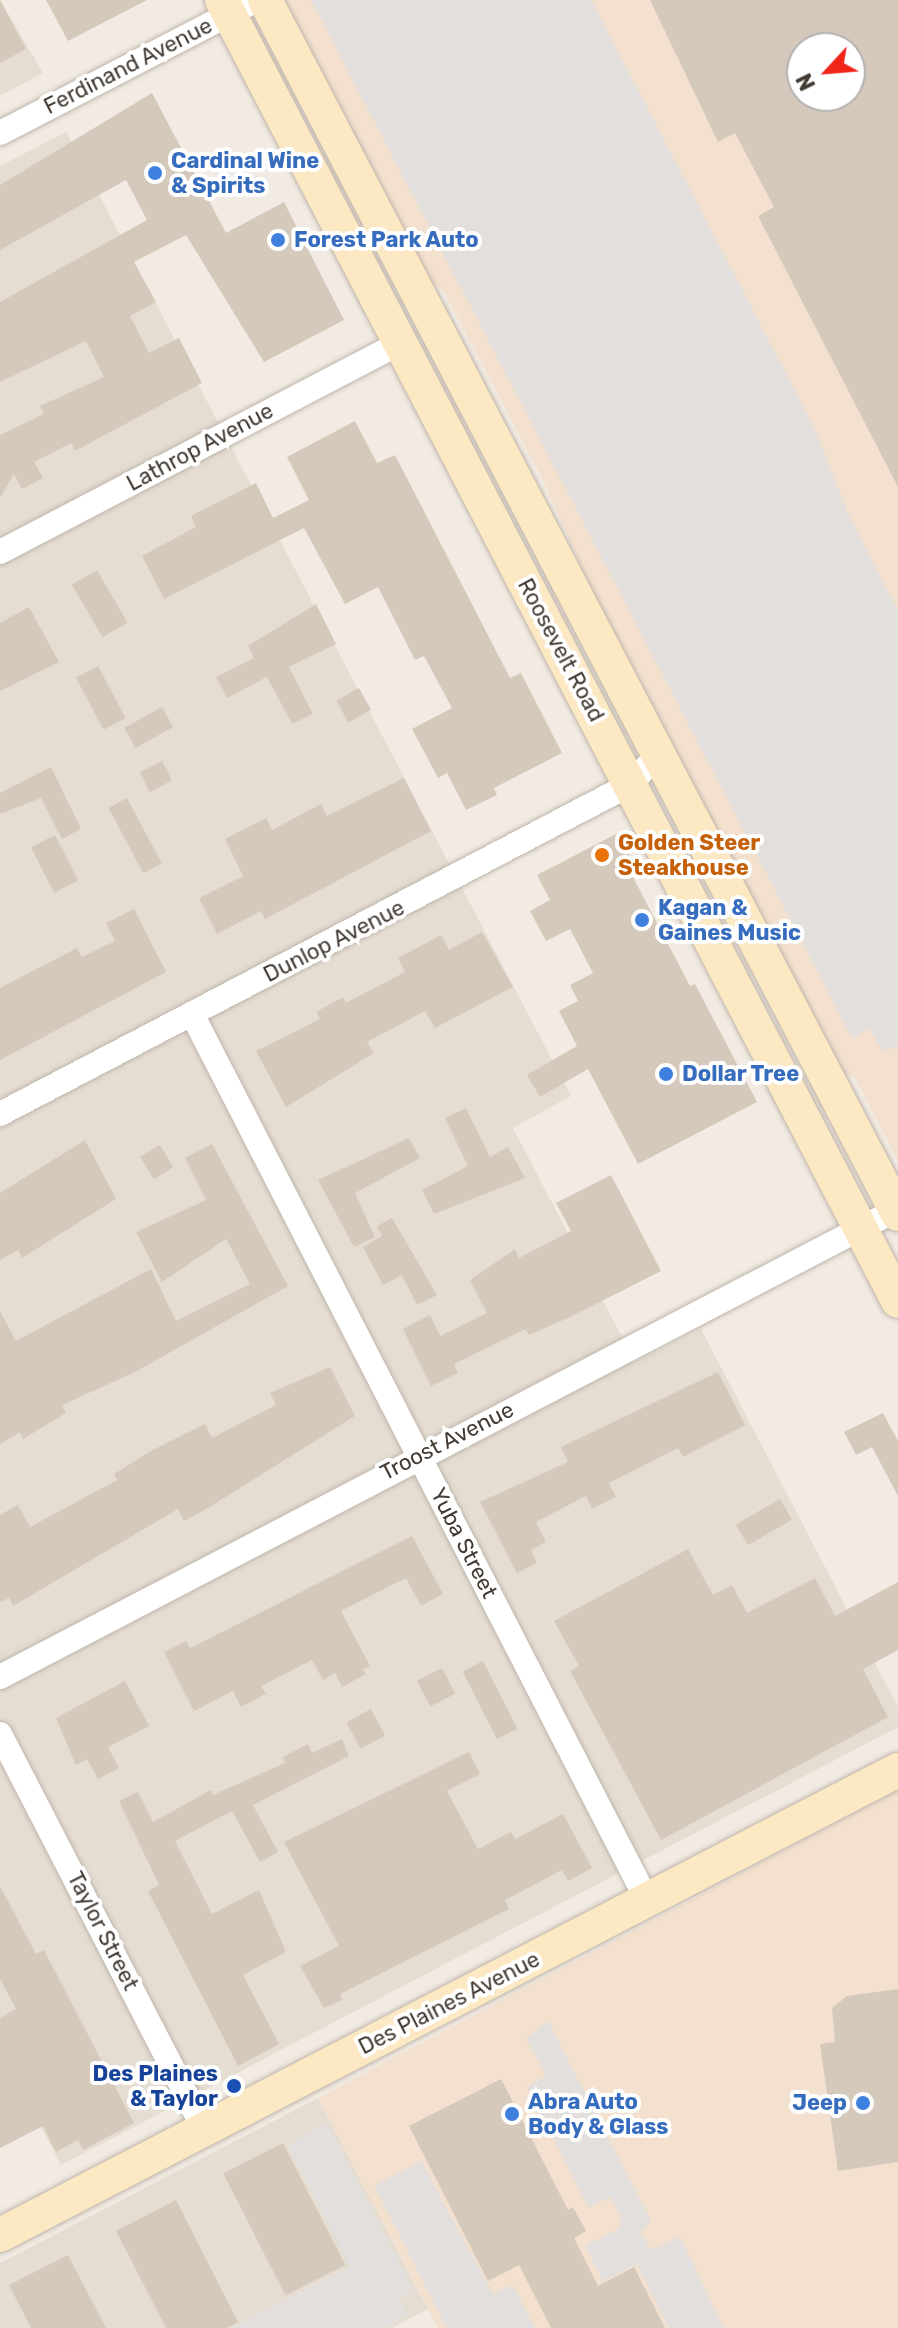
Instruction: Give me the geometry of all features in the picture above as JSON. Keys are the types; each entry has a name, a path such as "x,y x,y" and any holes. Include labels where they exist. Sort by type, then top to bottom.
{"main road":[{"name":"Roosevelt Road","path":"265,0 897,1212"},
{"name":"Roosevelt Road","path":"236,5 401,342 898,1301"},
{"name":"Des Plaines Avenue","path":"0,2235 898,1770"}],"street":[{"name":"Ferdinand Avenue","path":"0,133 236,5"},
{"name":"Lathrop Avenue","path":"0,552 401,342"},
{"name":"Dunlop Avenue","path":"0,1114 631,784 658,754"},
{"name":"Yuba Street","path":"192,1014 647,1900"},
{"name":"Troost Avenue","path":"0,1677 419,1455 897,1212"},
{"name":"Taylor Street","path":"0,1734 204,2130"}],"shaded area":[{"path":"0,0 43,73 0,96"},
{"path":"280,0 898,0 898,1161 855,1078 844,1074 615,643 543,480 443,290 425,279"},
{"path":"311,0 591,0 814,427 849,516 898,610 898,1045 884,1052 869,1029 852,1038"},
{"path":"66,132 571,1096 513,1128 635,1362 701,1329 898,1707 898,1727 61,2165 0,2049 0,166"},
{"path":"898,1790 898,2328 438,2328 318,2098"},
{"path":"548,2021 651,2220 641,2233 651,2250 680,2237 724,2328 669,2328 637,2264 603,2281 585,2246 617,2230 622,2219 610,2197 589,2208 527,2087 546,2076 526,2038"},
{"path":"318,2098 428,2309 392,2328 0,2328 0,2263"},
{"path":"327,2123 413,2290 398,2298 408,2315 384,2328 232,2328 350,2267 288,2145"},
{"path":"421,2161 493,2294 513,2285 535,2328 447,2328 374,2186"}],"building":[{"path":"0,0 26,49 0,63"},
{"path":"46,0 147,0 68,41"},
{"path":"650,0 898,0 898,487 758,216 774,207 735,133 718,142"},
{"path":"152,93 226,233 284,202 344,320 264,362 186,235 134,262 156,302 130,316 149,353 179,338 202,383 75,451 71,443 34,462 43,478 22,489 14,474 0,498 0,435 44,414 40,406 104,377 86,341 0,382 0,302 147,220 126,180 0,250 0,185"},
{"path":"355,421 377,463 395,455 510,678 521,673 562,753 494,788 497,795 466,810 447,773 438,778 412,729 452,708 424,656 415,660 378,587 345,604 304,528 164,599 142,556 196,527 191,516 256,483 273,518 309,500 287,457"},
{"path":"97,570 127,623 102,637 72,584"},
{"path":"316,604 336,644 289,667 313,714 292,724 267,677 227,698 216,677 254,658 248,646"},
{"path":"29,607 59,662 0,691 0,623"},
{"path":"98,666 126,718 104,730 76,678"},
{"path":"359,688 371,710 348,722 336,701"},
{"path":"162,707 173,727 136,748 124,728"},
{"path":"162,761 172,781 150,792 140,772"},
{"path":"51,767 81,829 62,839 41,798 0,814 0,793"},
{"path":"404,778 431,831 265,919 261,911 217,934 199,898 243,876 225,839 266,818 272,830 321,804 327,816"},
{"path":"127,798 162,863 143,873 108,808"},
{"path":"618,833 631,858 625,862 690,986 695,984 757,1102 638,1164 588,1069 540,1097 527,1075 577,1046 559,1011 578,1001 570,985 593,973 570,929 546,941 530,911 550,900 537,875"},
{"path":"55,835 78,880 54,893 31,847"},
{"path":"134,909 166,972 0,1060 0,988 77,948 82,957 115,941 106,923"},
{"path":"482,932 513,987 435,1028 425,1011 367,1042 374,1053 286,1107 256,1051 320,1019 316,1012 343,997 346,1003 405,972 398,958 441,935 449,950"},
{"path":"466,1108 490,1157 508,1147 525,1178 434,1214 422,1190 468,1166 445,1118"},
{"path":"409,1138 420,1158 355,1193 375,1237 354,1247 318,1180"},
{"path":"85,1140 116,1199 22,1258 18,1250 0,1260 0,1193"},
{"path":"212,1144 288,1286 135,1372 62,1405 66,1413 23,1439 20,1432 0,1444 0,1311 16,1341 151,1269 176,1321 250,1284 226,1239 162,1282 136,1232 206,1200 185,1158"},
{"path":"160,1145 173,1167 154,1179 140,1157"},
{"path":"611,1175 661,1271 570,1317 529,1335 526,1329 454,1364 458,1373 431,1386 403,1329 430,1315 440,1336 487,1313 470,1280 515,1249 519,1258 571,1231 556,1203"},
{"path":"392,1218 437,1295 417,1305 402,1275 383,1285 363,1247 382,1236 377,1226"},
{"path":"330,1367 355,1416 184,1521 178,1509 13,1606 9,1598 0,1602 0,1515 18,1505 30,1527 117,1480 114,1474 149,1452 205,1424 212,1438 276,1405 270,1393"},
{"path":"718,1372 745,1425 683,1457 678,1448 609,1483 616,1497 592,1509 586,1496 536,1522 546,1542 531,1550 537,1563 517,1573 480,1502 568,1462 561,1447"},
{"path":"883,1413 898,1441 898,1496 872,1447 856,1455 844,1432"},
{"path":"780,1499 792,1520 748,1545 736,1525"},
{"path":"412,1536 443,1594 421,1606 406,1578 341,1611 370,1666 363,1669 366,1674 342,1687 335,1673 323,1680 312,1660 261,1686 266,1694 241,1707 233,1691 194,1711 164,1652 186,1641 190,1648"},
{"path":"688,1549 713,1595 732,1585 747,1613 815,1578 835,1616 898,1582 898,1650 863,1669 888,1717 661,1840 570,1671 579,1666 554,1621"},
{"path":"483,1661 518,1729 497,1739 463,1671"},
{"path":"442,1668 455,1694 430,1707 417,1681"},
{"path":"125,1681 149,1726 108,1747 119,1768 98,1779 87,1759 76,1765 56,1718"},
{"path":"371,1709 385,1735 360,1749 346,1722"},
{"path":"342,1739 349,1756 253,1805 278,1852 260,1862 232,1811 175,1841 212,1914 259,1890 286,1952 243,1975 279,2044 238,2066 148,1891 159,1885 119,1801 138,1792 153,1822 211,1790 213,1795 285,1763 283,1757 308,1744 312,1753"},
{"path":"469,1752 480,1774 447,1791 478,1849 511,1832 515,1839 563,1814 592,1868 568,1881 562,1870 505,1900 509,1909 340,1994 342,2000 324,2008 300,1966 339,1946 284,1842"},
{"path":"0,1886 36,1954 44,1950 134,2123 83,2150 78,2140 56,2152 43,2126 0,2148 0,2018 16,2009 0,1979"},
{"name":"Jeep","path":"898,1989 898,2162 838,2171 820,2044 835,2042 832,2008 847,1996"},
{"path":"501,2079 568,2210 573,2207 586,2231 574,2238 598,2286 634,2267 665,2328 551,2328 519,2265 488,2281 409,2126"},
{"path":"283,2143 345,2265 285,2295 223,2173"},
{"path":"176,2200 238,2322 227,2328 166,2328 116,2231"},
{"path":"68,2255 106,2328 31,2328 9,2285"}],"place":[{"name":"Cardinal Wine & Spirits","path":"155,173"},
{"name":"Forest Park Auto","path":"278,240"},
{"name":"Golden Steer Steakhouse","path":"602,855"},
{"name":"Kagan & Gaines Music","path":"642,920"},
{"name":"Dollar Tree","path":"666,1074"},
{"name":"Des Plaines & Taylor","path":"234,2086"},
{"name":"Jeep","path":"863,2103"},
{"name":"Abra Auto Body & Glass","path":"512,2114"}]}
